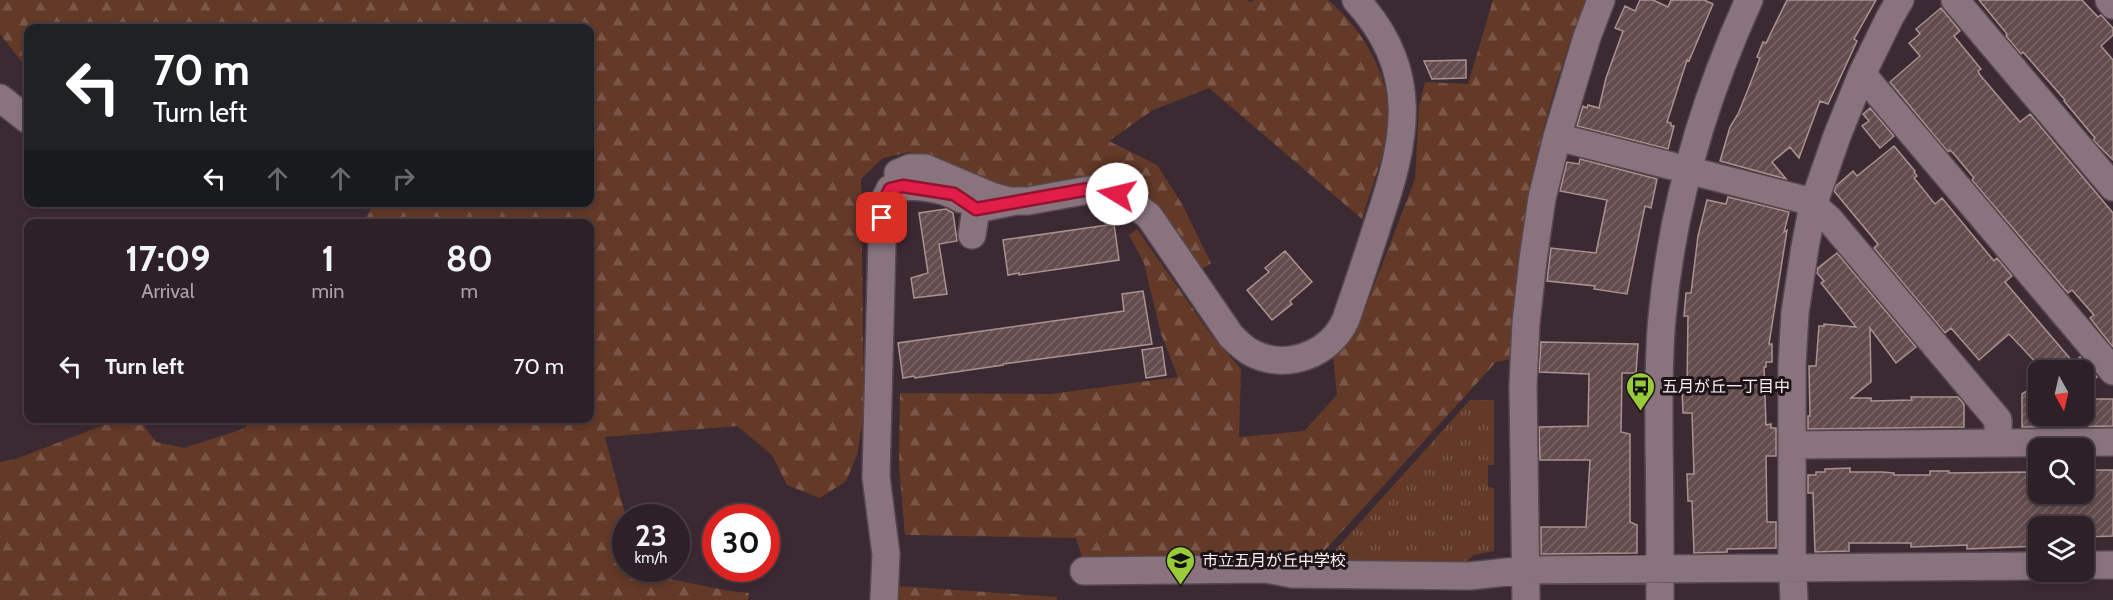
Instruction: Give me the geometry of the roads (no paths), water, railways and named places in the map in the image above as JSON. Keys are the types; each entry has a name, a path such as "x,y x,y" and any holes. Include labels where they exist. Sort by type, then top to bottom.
{"street":[{"path":"863,600 870,577 876,477 883,203 890,189 903,186 954,194 976,209 1089,189 1108,191 1125,198 1149,216 1231,336 1240,345 1252,354 1280,360 1305,357 1318,351 1336,336 1346,319 1393,178 1402,136 1404,104 1394,61 1383,37 1356,0"},
{"path":"1526,600 1523,386 1526,323 1542,198 1557,136 1587,37 1601,0"},
{"path":"1660,600 1659,371 1661,320 1667,270 1683,188 1699,128 1715,80 1749,0"},
{"path":"1794,600 1791,390 1795,322 1813,205 1836,136 1862,74 1900,0"},
{"path":"1955,0 2113,187"},
{"path":"2109,0 2113,5"},
{"path":"1862,74 2113,371"},
{"path":"0,98 24,117"},
{"path":"1557,136 1672,166"},
{"path":"898,173 910,168 925,168 990,196 1018,201"},
{"path":"1703,174 1802,199 1829,219 1998,420 1998,443"},
{"path":"972,236 976,209"},
{"path":"1791,445 2113,442"},
{"path":"876,477 886,554 884,600"},
{"path":"2094,565 2113,565"},
{"path":"1084,571 1266,569 1292,574 1470,576 1525,570 2028,566"}],"place":[{"name":"五月が丘一丁目中","path":"1641,412"},
{"name":"市立五月が丘中学校","path":"1181,586"}]}
